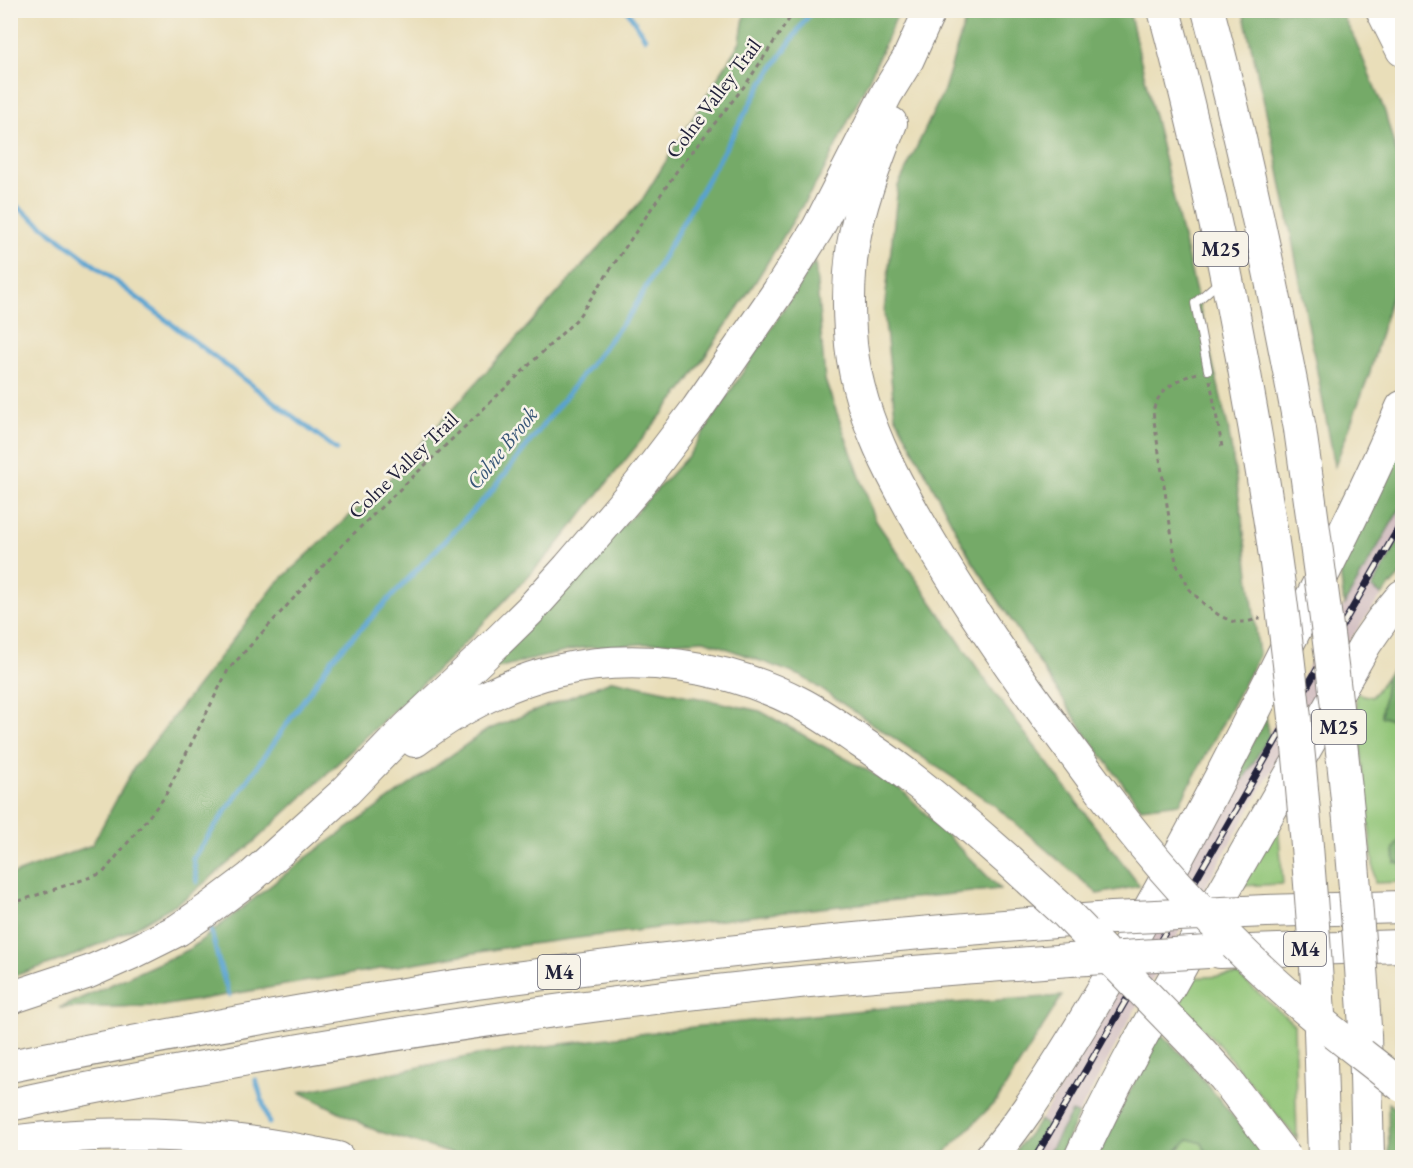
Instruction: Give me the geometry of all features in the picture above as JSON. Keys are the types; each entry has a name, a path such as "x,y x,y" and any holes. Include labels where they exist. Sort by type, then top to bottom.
{"highway":[{"path":"10,998 88,972 178,930 200,916 250,878 346,791 407,728 530,610 639,485 697,409 778,292 818,228 887,93 908,59 930,10"},
{"name":"M25","path":"1164,10 1193,124 1227,275 1265,490 1282,611 1312,899 1320,1030 1324,1158"},
{"name":"M25","path":"1208,10 1256,208 1300,429 1330,652 1357,902 1365,1027 1368,1158"},
{"path":"1382,10 1402,50"},
{"path":"908,59 899,101 858,220 853,246 849,303 853,358 860,391 866,414 894,478 952,578 1022,682 1155,860 1238,947 1326,1026 1402,1086"},
{"path":"990,1158 1039,1095 1090,1012 1177,860 1258,705 1378,463 1402,407"},
{"path":"1080,1158 1146,1028 1234,873 1366,643 1402,596"},
{"path":"346,791 436,726 470,706 513,685 555,671 633,662 664,663 702,669 764,687 834,723 911,777 1008,860 1067,914 1194,1044 1224,1077 1286,1158"},
{"name":"M4","path":"10,1066 291,1013 430,990 634,963 869,937 1112,918 1402,907"},
{"name":"M4","path":"10,1105 187,1070 415,1031 553,1011 778,984 1070,960 1208,952 1402,946"},
{"path":"10,1142 86,1135 166,1134 241,1140 338,1158"}],"lane":[{"path":"1208,370 1195,303 1227,275"}],"path":[{"name":"Colne Valley Trail","path":"10,904 103,873 164,798 228,670 346,541 577,319 676,172 746,84 795,10"},
{"path":"1208,370 1222,447"}],"shaded area":[{"path":"1402,505 1402,535 1372,588 1382,595 1311,702 1135,1010 1078,1115 1072,1113 1046,1157 1029,1158 1047,1126 1040,1120 1073,1067 1236,775 1243,779"}],"green space":[{"path":"745,11 899,11 870,77 822,174 756,281 688,382 554,549 453,655 254,842 186,898 133,929 73,956 11,977 11,875 92,845 133,769 276,584 390,478 642,200 740,42"},
{"path":"968,11 1128,11 1131,19 1228,427 1259,655 1180,803 1141,808 1085,733 971,559 895,415 884,312 898,186 944,90"},
{"path":"1243,11 1340,11 1354,37 1385,112 1402,174 1395,282 1370,372 1335,466 1276,155"},
{"path":"815,261 825,380 876,521 993,691 1140,886 1098,894 994,805 801,676 704,640 581,648 488,670 689,455"},
{"path":"1402,443 1402,505 1344,605 1340,570"},
{"path":"1402,535 1402,573 1382,595 1372,588"},
{"path":"1402,656 1402,724 1381,716 1387,676"},
{"path":"1387,676 1381,716 1402,724 1402,836 1394,849 1395,863 1402,864 1402,882 1375,883 1355,693 1372,697"},
{"path":"613,680 760,711 901,789 1000,889 793,911 515,946 162,1006 59,1008 190,949 307,857 487,730"},
{"path":"1266,716 1269,736 1243,780 1236,775"},
{"path":"1278,823 1283,884 1240,886"},
{"path":"1402,836 1402,864 1395,863 1394,848"},
{"path":"1238,975 1294,1024 1297,1139 1218,1044 1177,1001 1190,978"},
{"path":"1399,981 1402,981 1402,1047 1398,1043"},
{"path":"1062,996 998,1099 941,1157 463,1157 377,1131 300,1092 477,1055 701,1026 893,1007"},
{"path":"1159,1032 1189,1062 1266,1157 1208,1157 1202,1143 1189,1139 1170,1157 1097,1158"},
{"path":"1388,1103 1402,1114 1402,1157 1389,1157"},
{"path":"1072,1112 1078,1115 1059,1157 1046,1157"},
{"path":"1040,1120 1047,1126 1029,1157 1010,1158"},
{"path":"1189,1138 1202,1143 1208,1157 1170,1158"},
{"path":"147,1154 204,1157 65,1157"}],"waterway":[{"path":"627,10 645,38"},
{"name":"Colne Brook","path":"197,882 193,858 333,658 490,493 633,310 763,82 812,10"},
{"path":"10,201 337,450"},
{"name":"Colne Brook","path":"209,923 229,995"},
{"name":"Colne Brook","path":"256,1080 269,1123"}],"railway":[{"path":"1035,1158 1402,522"}]}
